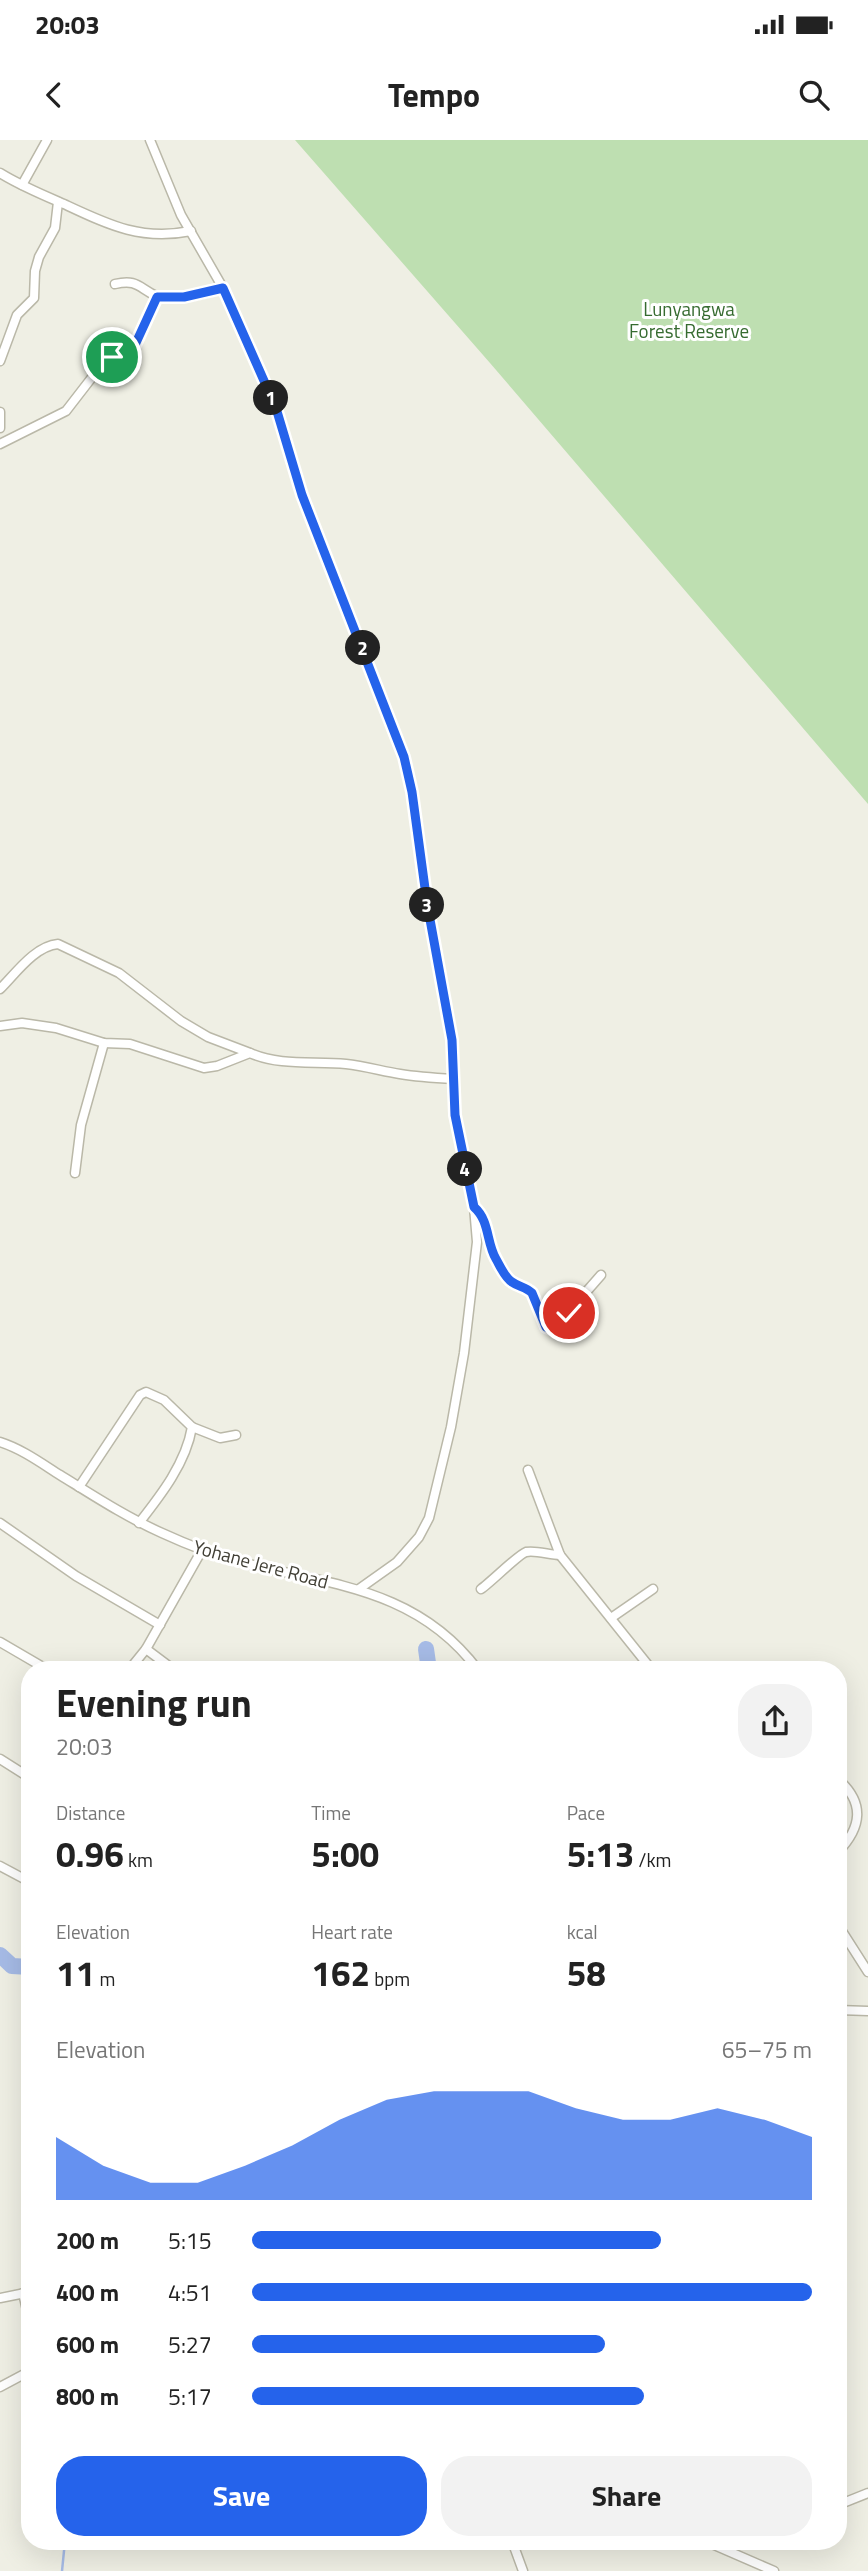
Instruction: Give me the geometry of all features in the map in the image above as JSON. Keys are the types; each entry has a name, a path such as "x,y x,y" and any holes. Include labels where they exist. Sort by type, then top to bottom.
{"street":[{"path":"22,185 47,140"},
{"path":"150,140 181,215 223,288 276,408 302,495 404,757 452,1040 455,1115 474,1207 477,1242 452,1427 429,1518 412,1545 397,1562 359,1589"},
{"path":"0,173 107,225 158,235 191,231"},
{"path":"0,361 17,315 34,298 35,271 39,257 55,228 58,202"},
{"path":"115,284 132,282 157,297 184,297 223,288"},
{"path":"0,444 66,411 100,367 135,345 157,297"},
{"path":"0,412 0,428"},
{"path":"0,989 40,950 58,944 119,973 181,1021 208,1037 266,1060 284,1063 300,1060 349,1064 401,1074 454,1079"},
{"path":"0,1026 22,1023 56,1028 104,1043 130,1044 204,1068 217,1066 250,1053"},
{"path":"75,1173 81,1125 104,1043"},
{"path":"474,1207 480,1212 485,1223 494,1256 510,1281 532,1293 546,1327 558,1324 601,1275"},
{"path":"79,1487 139,1395 146,1392 164,1400 192,1427 220,1438 236,1435"},
{"path":"139,1523 186,1455 192,1427"},
{"name":"Yohane Jere Road","path":"0,1442 26,1454 139,1523 202,1550 236,1561 359,1589 400,1606 424,1620 465,1652 472,1661"},
{"path":"528,1470 560,1555 645,1661"},
{"path":"0,1523 76,1576 160,1625"},
{"path":"136,1661 146,1649 202,1550"},
{"path":"481,1590 519,1555 528,1552 560,1555"},
{"path":"611,1618 653,1589"},
{"path":"0,1642 33,1661"},
{"path":"146,1649 162,1661"},
{"path":"0,1759 21,1772"},
{"path":"847,1790 854,1799 859,1815 847,1841"},
{"path":"0,1866 21,1877"},
{"path":"847,1939 868,1972"},
{"path":"847,2010 868,2011"},
{"path":"0,2298 21,2294"},
{"path":"0,2387 21,2376"},
{"path":"847,2501 868,2493"},
{"path":"515,2550 523,2571"},
{"path":"726,2550 774,2571"}],"green space":[{"name":"Lunyangwa Forest Reserve","path":"295,140 868,140 868,804 490,363"}],"waterway":[{"path":"426,1649 428,1661"},
{"path":"0,1955 12,1966 21,1966"},
{"path":"62,2571 64,2550"}],"route":[{"path":"112,357 135,345 157,297 184,297 223,288 276,408 302,495 404,757 452,1040 455,1115 474,1207 480,1212 485,1223 494,1256 510,1281 532,1293 546,1327 551,1329 569,1313"}]}
